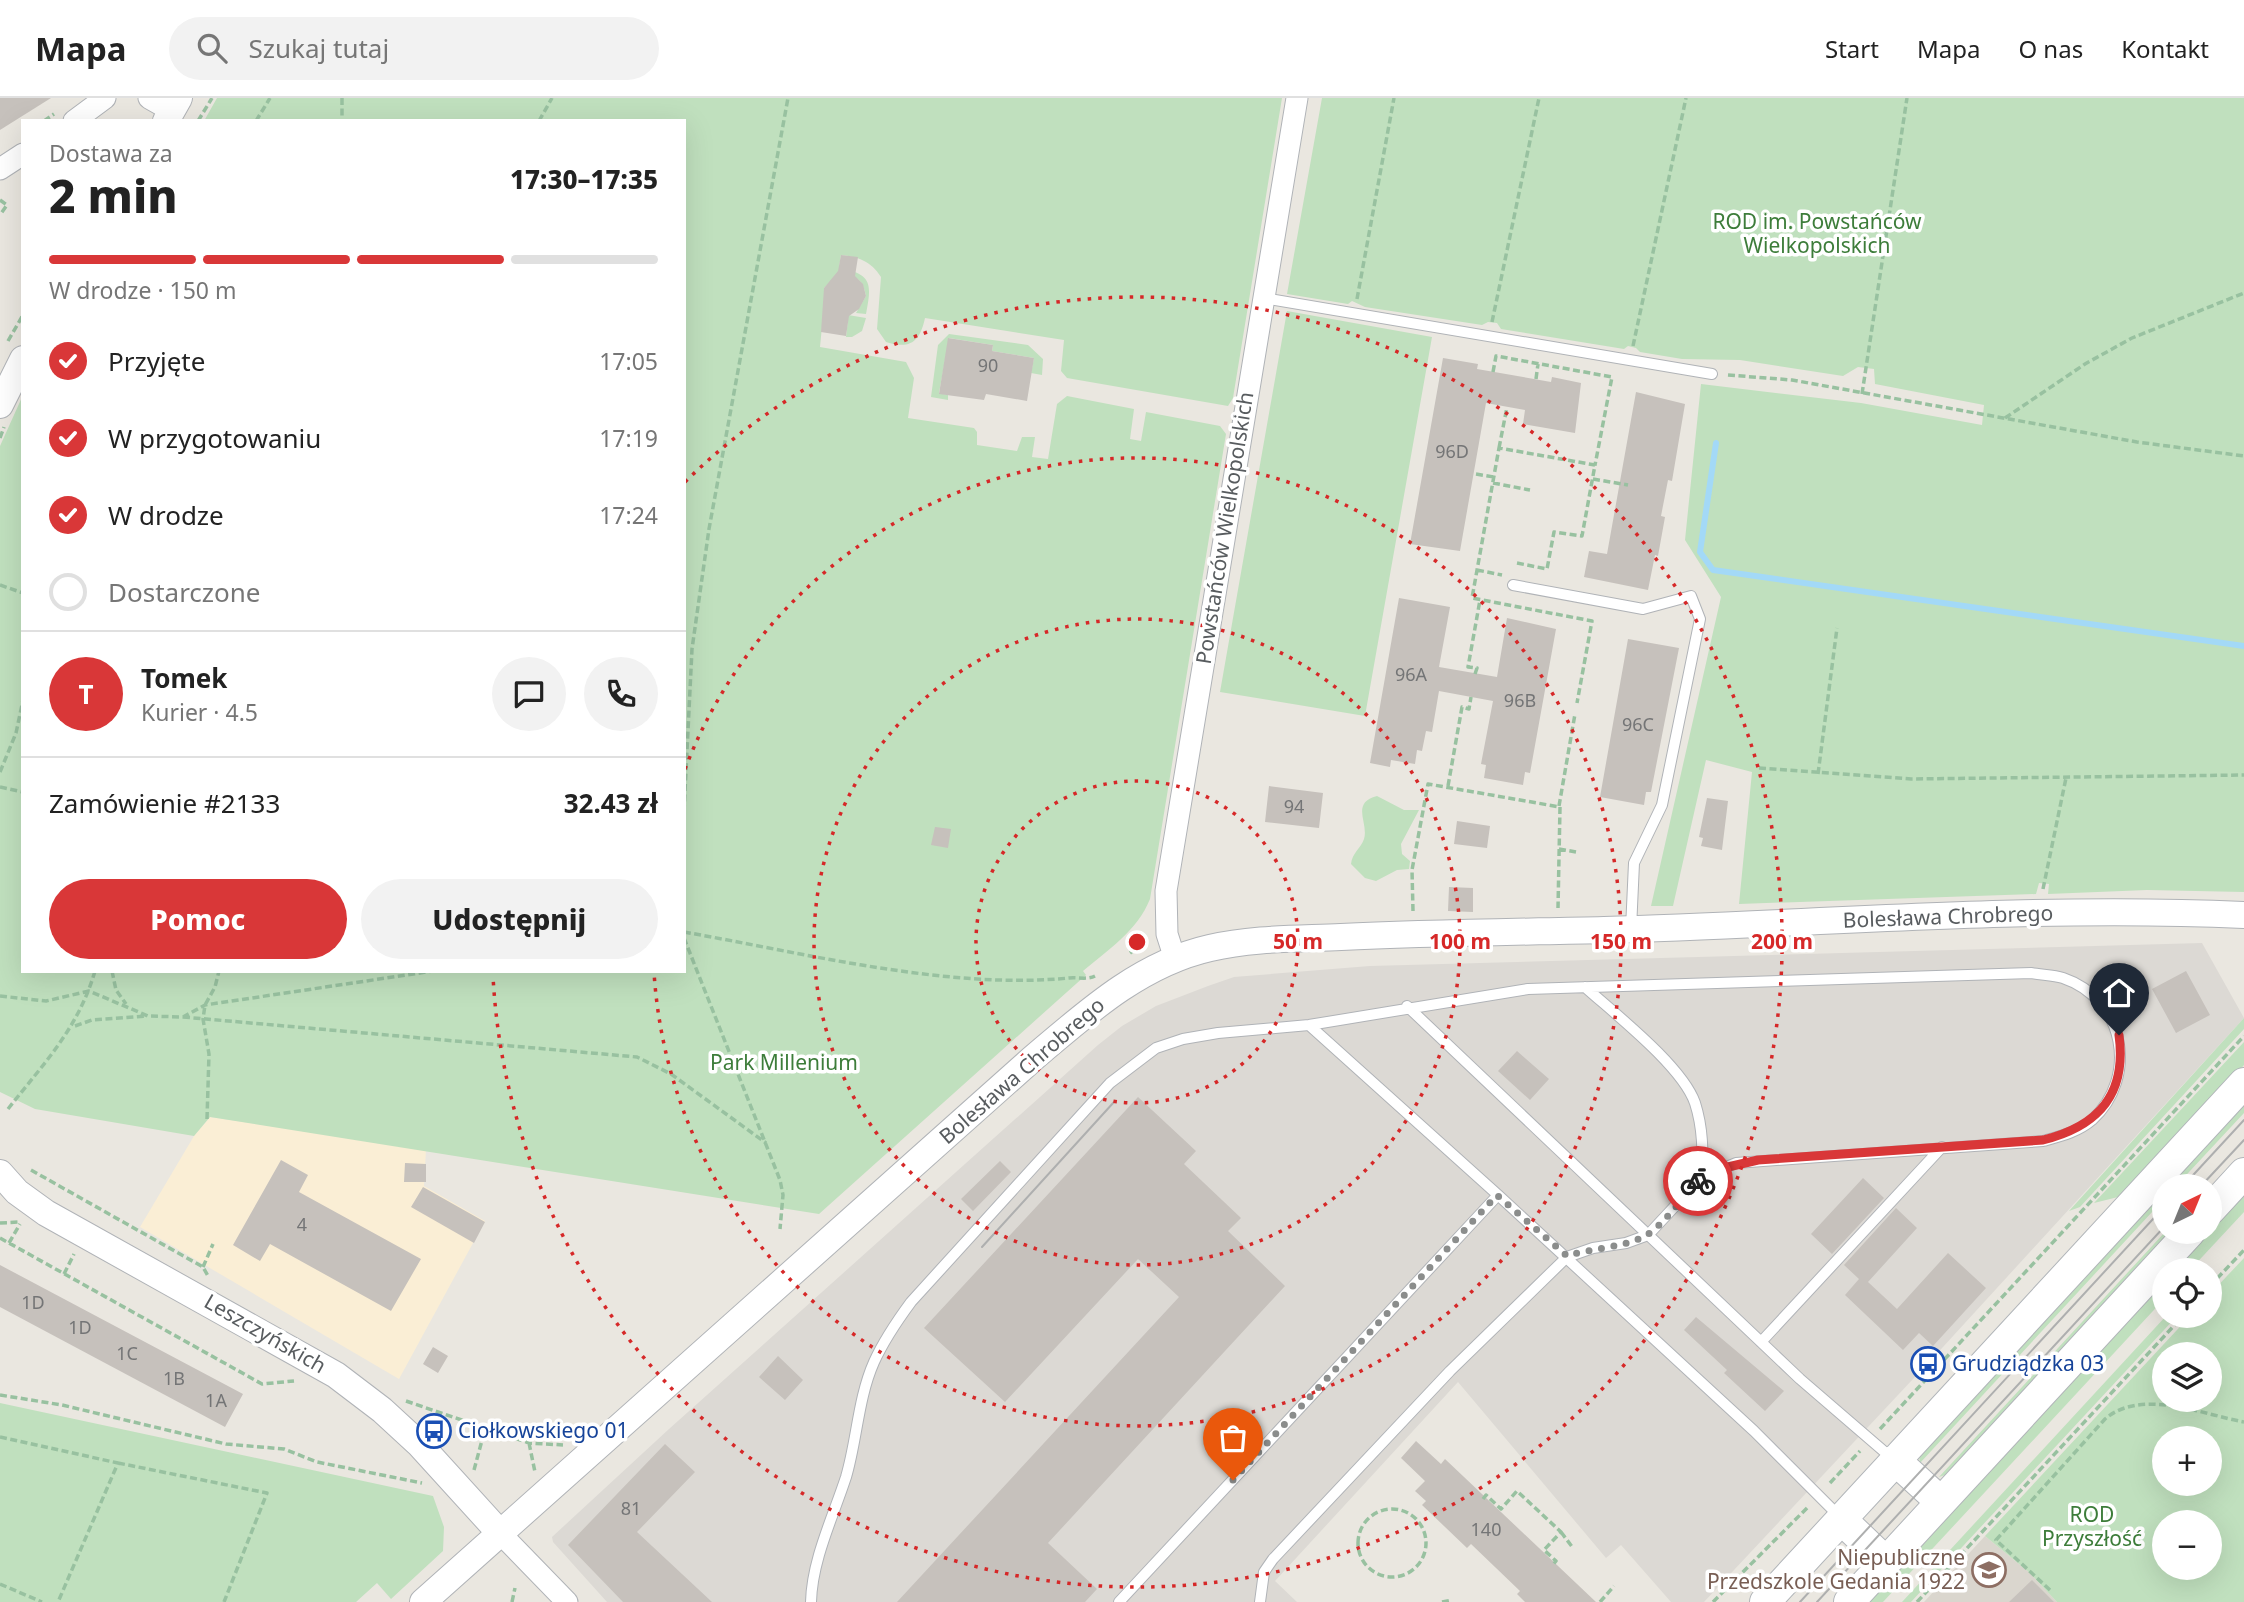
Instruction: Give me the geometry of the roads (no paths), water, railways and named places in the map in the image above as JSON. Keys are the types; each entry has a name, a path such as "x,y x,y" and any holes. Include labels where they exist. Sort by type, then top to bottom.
{"main road":[{"path":"1765,1602 2244,1083"},
{"path":"2222,1197 2244,1173"},
{"path":"1849,1602 2179,1244"},
{"path":"1895,1460 1941,1502"},
{"path":"1842,1520 1886,1562"}],"street":[{"path":"77,119 105,98"},
{"path":"149,98 172,110"},
{"name":"Powstańców Wielkopolskich","path":"1175,959 1167,934 1166,891 1297,98"},
{"path":"0,169 21,155"},
{"path":"0,405 14,351"},
{"name":"Bolesława Chrobrego","path":"424,1602 1059,1035 1123,987 1175,959 1210,948 1254,941 2150,910 2244,915"},
{"name":"Leszczyńskich","path":"0,1173 17,1192 46,1213 301,1353 356,1389 420,1445 500,1533"},
{"path":"500,1533 567,1602"}],"lane":[{"path":"1263,298 1712,374"},
{"path":"1514,581 1643,609 1691,596 1700,619 1662,805 1634,863 1631,929"},
{"path":"811,1602 821,1549 849,1466 874,1363 911,1302 1024,1179 1086,1106 1131,1064 1156,1048 1183,1039 1310,1025 1407,1006 1528,989 2031,973 2063,978 2089,992 2109,1013 2119,1035 2122,1059 2118,1084 2105,1105 2090,1121 2070,1134 2043,1140 1758,1160 1725,1166 1702,1178 1648,1235 1626,1243 1593,1248 1567,1256 1450,1371 1273,1559 1264,1572 1260,1602"},
{"path":"1585,987 1680,1078 1694,1100 1701,1125 1702,1178"},
{"path":"1407,1006 1761,1342 1895,1460"},
{"path":"1310,1025 1567,1256 1771,1448 1842,1520"},
{"path":"1761,1342 1942,1147"},
{"path":"1119,1602 1497,1195"}],"waterway":[{"path":"1716,443 1700,552 1713,570 2244,646"}],"tram line":[{"path":"982,1247 1114,1102"},
{"path":"2194,1174 2244,1120"},
{"path":"2212,1174 2244,1140"},
{"path":"1800,1602 2152,1220"},
{"path":"1817,1602 2152,1240"}],"place":[{"name":"Grudziądzka 03","path":"1928,1364"},
{"name":"Ciołkowskiego 01","path":"434,1431"},
{"name":"Niepubliczne Przedszkole Gedania 1922","path":"1989,1570"}],"park label":[{"name":"ROD im. Powstańców Wielkopolskich","path":"1817,234"},
{"name":"Park Millenium","path":"784,1063"},
{"name":"ROD Przyszłość","path":"2092,1527"}]}
